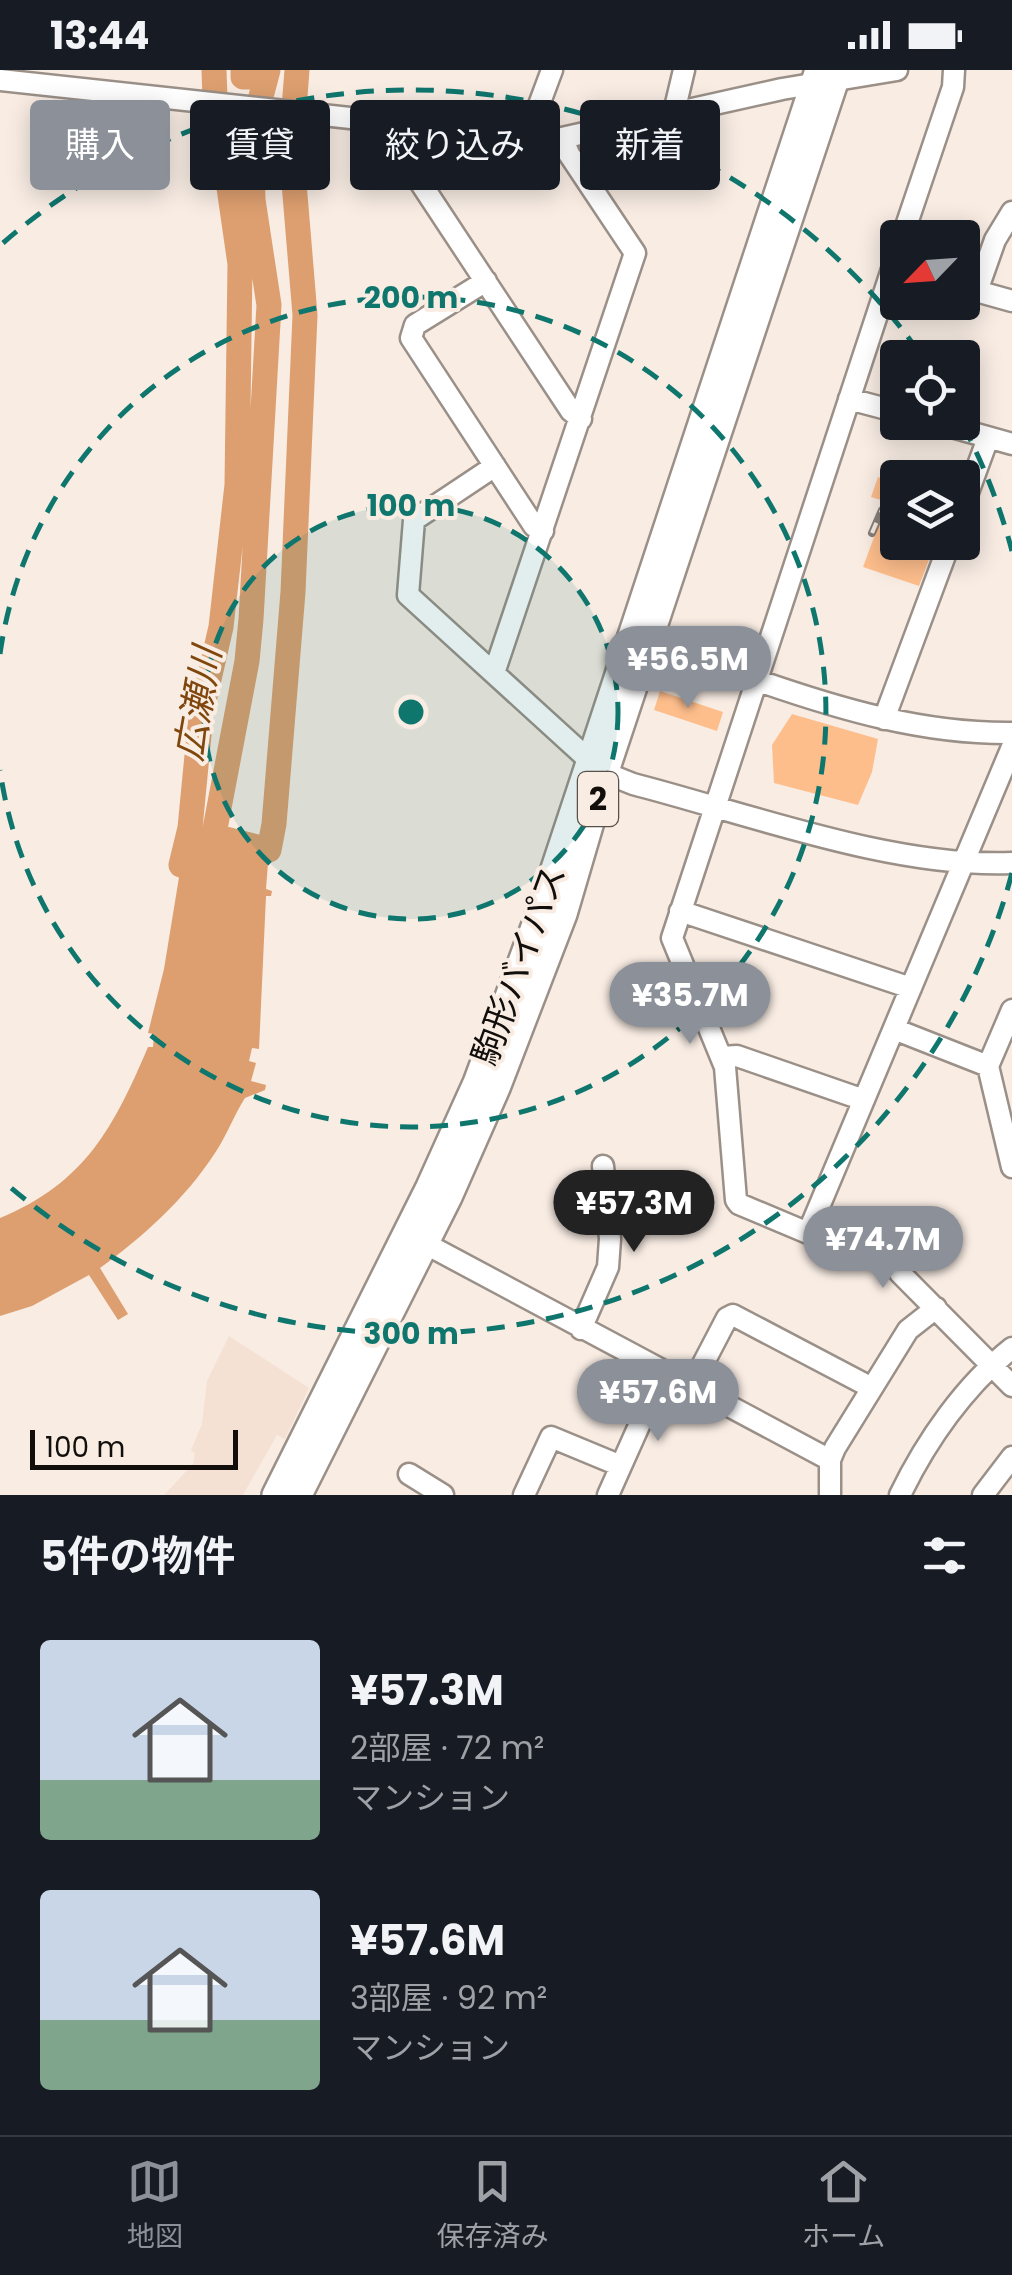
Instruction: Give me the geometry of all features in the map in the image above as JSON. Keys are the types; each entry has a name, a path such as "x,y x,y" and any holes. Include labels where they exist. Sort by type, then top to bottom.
{"main road":[{"name":"駒形バイパス","path":"276,1495 429,1187 476,1083 598,765 827,75"},
{"name":"駒形バイパス","path":"299,1495 426,1244 497,1088 564,914 598,765"}],"street":[{"path":"540,100 552,70"},
{"path":"677,100 684,70"},
{"path":"720,101 827,75 897,70"},
{"path":"908,220 952,87 954,70"},
{"path":"0,80 350,119"},
{"path":"494,674 635,253 562,139 580,135"},
{"path":"425,190 572,411 581,418"},
{"path":"980,269 1012,212"},
{"path":"486,281 415,325 411,338 534,526 543,532"},
{"path":"980,292 1012,301"},
{"path":"880,309 714,805 673,943 722,1057 736,1200 808,1233 1012,748"},
{"path":"849,399 880,407"},
{"path":"980,436 1012,444"},
{"path":"980,460 988,438"},
{"path":"495,466 414,520 407,585 412,600 598,765 633,784 859,845 964,862 1012,863"},
{"path":"884,719 943,560"},
{"path":"756,680 884,719 960,732 1012,733"},
{"path":"680,911 912,988"},
{"path":"1012,1010 988,1066 1012,1167"},
{"path":"894,1030 988,1066"},
{"path":"722,1057 737,1056 864,1100"},
{"path":"580,1329 608,1267 610,1240 602,1166"},
{"path":"884,1236 900,1273 1012,1386"},
{"path":"426,1244 830,1460"},
{"path":"836,1495 830,1460 908,1330 936,1308"},
{"path":"691,1387 727,1318 733,1316 872,1388"},
{"path":"900,1495 952,1410 989,1366 1012,1348"},
{"path":"608,1495 663,1372"},
{"path":"524,1495 551,1437 621,1466"},
{"path":"983,1495 1012,1456"},
{"path":"408,1474 443,1495"}],"shaded area":[{"path":"222,838 269,850 266,889 272,891 271,896 266,896 259,1049 252,1048 249,1061 256,1063 251,1081 266,1085 265,1090 245,1098 215,1153 177,1201 100,1268 128,1314 118,1320 89,1275 32,1306 0,1316 0,1218 54,1188 75,1170 109,1127 148,1047 153,1047 154,1034 148,1033 164,969 181,865"},
{"path":"229,1336 309,1388 285,1439 277,1435 243,1495 164,1495 193,1464 195,1454 191,1450 202,1424 207,1381"}],"building":[{"path":"880,478 880,500 871,497"},
{"path":"880,521 880,560 929,560 919,586 863,567"},
{"path":"660,691 723,712 717,731 654,710"},
{"path":"792,714 878,739 872,772 858,805 774,783 772,745"}],"waterway":[{"path":"181,865 190,828 201,714 221,627 237,485 240,264 226,167 216,128 214,70"},
{"path":"243,70 243,77 249,77 252,70"},
{"name":"広瀬川","path":"209,878 251,619 269,305 253,200 251,134 268,70"},
{"path":"181,865 222,838 269,850 274,824 293,592 305,315 291,147 297,70"}],"railway":[{"path":"872,533 880,515"}]}
